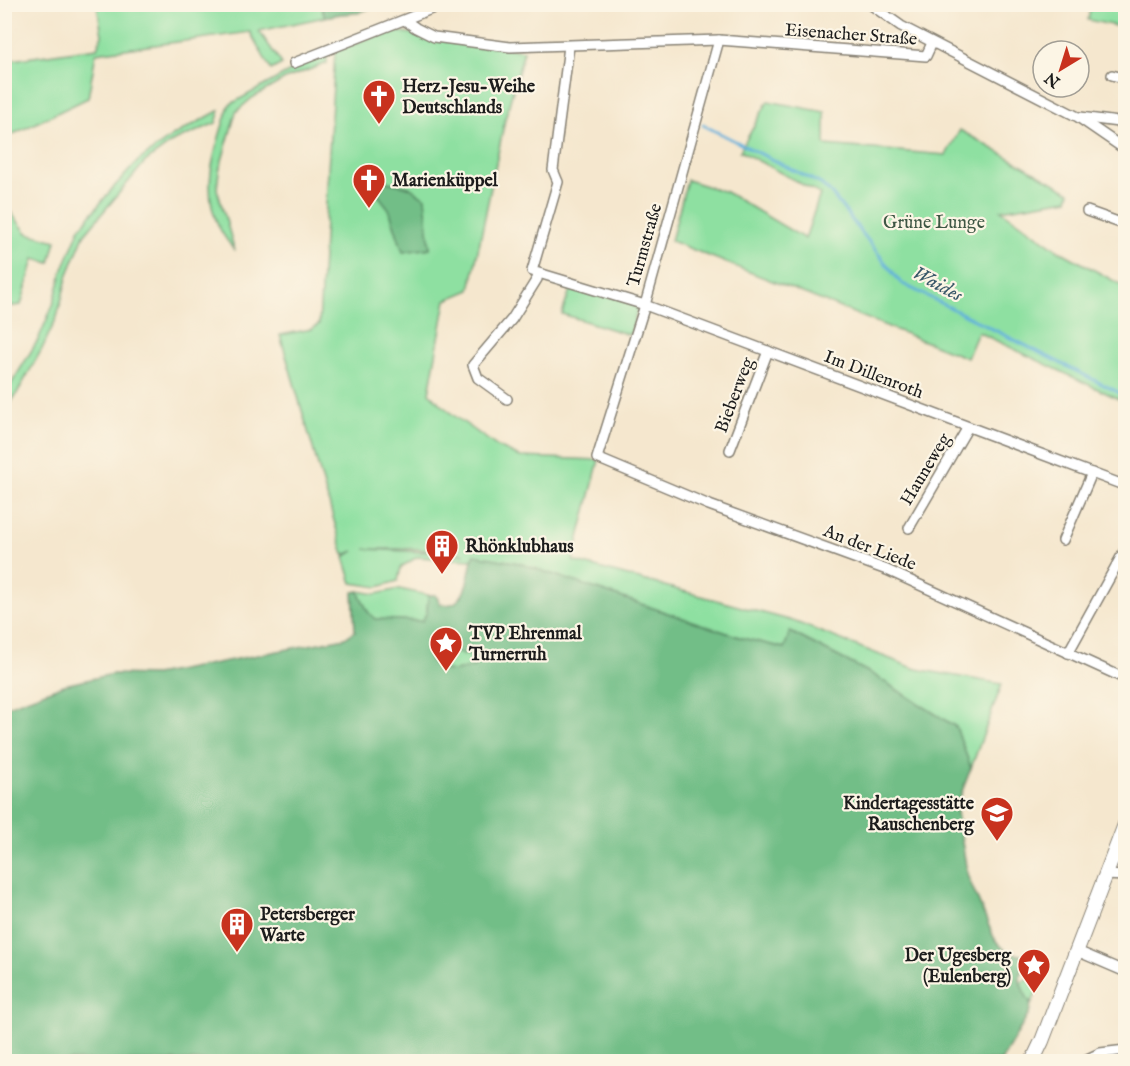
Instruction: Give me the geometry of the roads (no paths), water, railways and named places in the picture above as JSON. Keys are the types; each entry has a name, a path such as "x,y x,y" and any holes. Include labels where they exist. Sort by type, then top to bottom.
{"main road":[{"path":"1032,1062 1077,951 1125,822"}],"street":[{"path":"294,63 406,21 444,4"},
{"path":"870,4 901,26 932,43 1078,117 1125,150"},
{"name":"Eisenacher Straße","path":"406,21 434,37 510,47 719,40 926,56 932,43"},
{"name":"Turmstraße","path":"597,458 645,305 719,40"},
{"path":"569,46 553,170 558,182 532,271 645,305"},
{"path":"1112,75 1125,79"},
{"path":"1078,117 1125,123"},
{"path":"1087,211 1125,225"},
{"path":"507,399 478,378 473,365 512,319 538,274"},
{"name":"Im Dillenroth","path":"645,305 1125,486"},
{"name":"Bieberweg","path":"730,450 768,351"},
{"name":"Hauneweg","path":"909,528 968,427"},
{"name":"An der Liede","path":"597,458 709,505 887,570 1125,679"},
{"path":"1063,540 1092,473"},
{"path":"1068,653 1125,548"},
{"path":"1105,875 1125,876"},
{"path":"1077,951 1125,972"},
{"path":"1081,1062 1100,1053 1125,1050"}],"waterway":[{"name":"Waides","path":"703,125 821,184 831,193 901,283 1126,396"}],"place":[{"name":"Herz-Jesu-Weihe Deutschlands","path":"379,125"},
{"name":"Marienküppel","path":"369,209"},
{"name":"Rhönklubhaus","path":"442,575"},
{"name":"TVP Ehrenmal Turnerruh","path":"446,672"},
{"name":"Kindertagesstätte Rauschenberg","path":"997,842"},
{"name":"Petersberger Warte","path":"237,953"},
{"name":"Der Ugesberg (Eulenberg)","path":"1034,994"}],"park label":[{"name":"Grüne Lunge","path":"934,222"}]}
